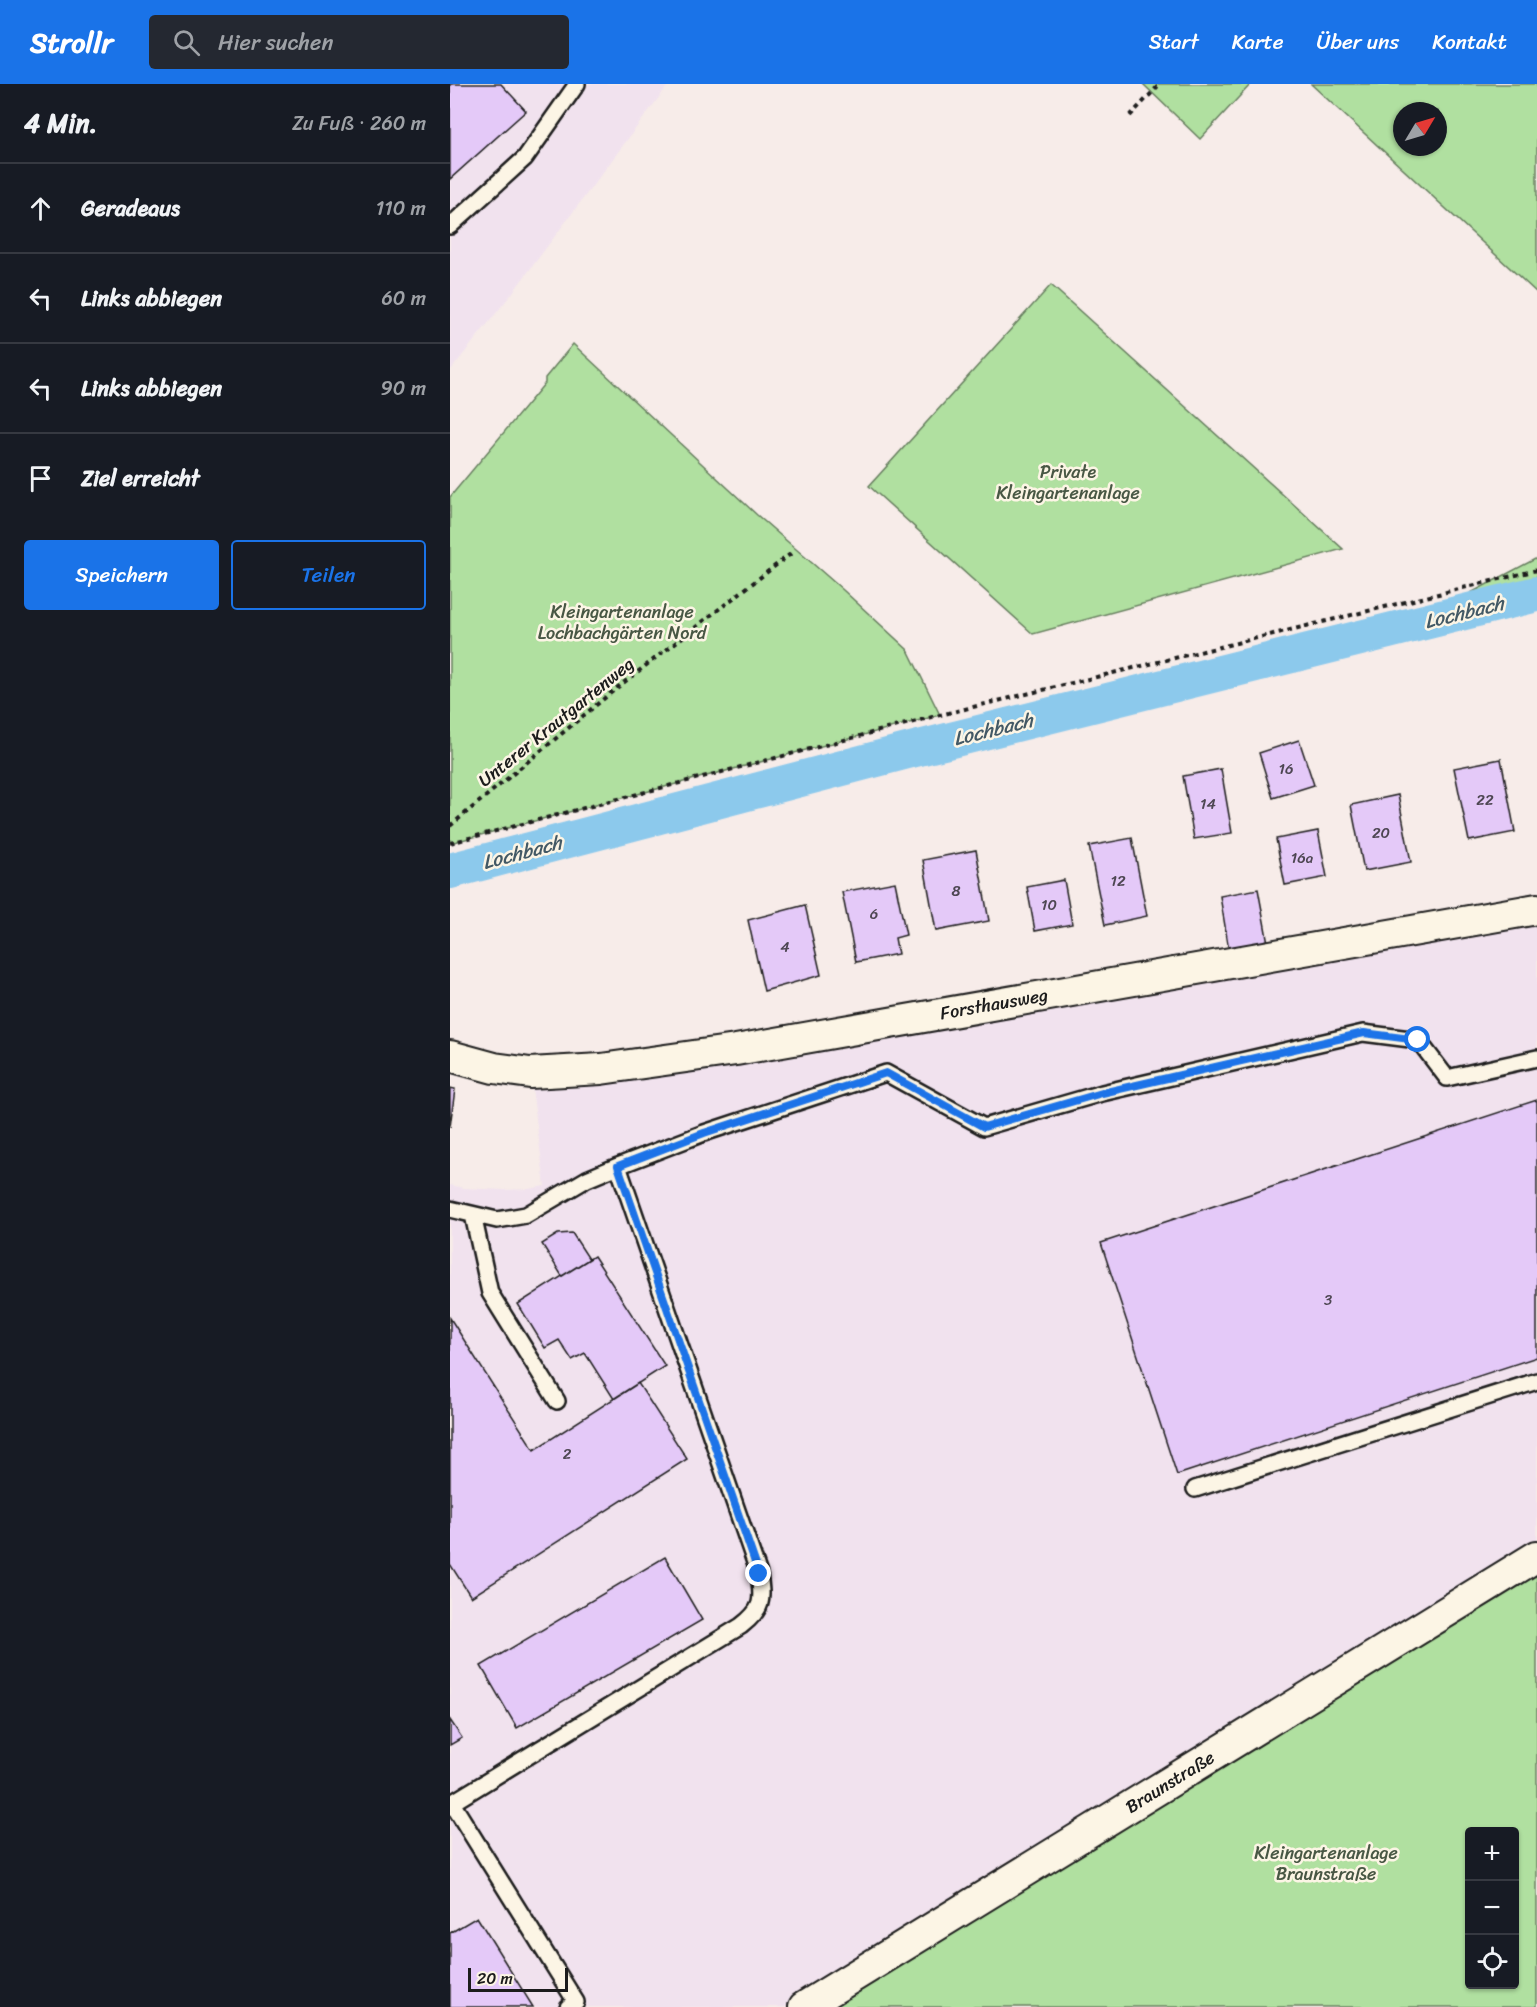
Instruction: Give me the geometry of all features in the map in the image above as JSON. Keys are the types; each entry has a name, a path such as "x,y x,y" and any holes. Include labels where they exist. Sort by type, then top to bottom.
{"street":[{"name":"Forsthausweg","path":"450,1056 494,1068 530,1073 601,1070 736,1050 1537,909"},
{"name":"Braunstraße","path":"804,2007 1537,1556"}],"lane":[{"path":"450,226 525,158 578,84"},
{"path":"450,1209 496,1220 526,1215 587,1179 618,1166 704,1133 886,1073 984,1127 1102,1093 1364,1033 1418,1040 1447,1078 1537,1058"},
{"path":"568,2007 576,2002 451,1804 741,1626 760,1607 762,1592 759,1574 618,1166"},
{"path":"473,1215 490,1293 557,1401"},
{"path":"1195,1489 1537,1381"}],"path":[{"path":"1130,116 1160,84"},
{"name":"Unterer Krautgartenweg","path":"450,826 618,687 793,552"},
{"path":"450,843 940,716 1537,570"}],"shaded area":[{"path":"450,84 669,84 513,292 450,371"},
{"path":"1537,909 1537,1556 804,2007 450,2007 450,1185 504,1190 545,1186 530,1073"}],"green space":[{"path":"1143,84 1251,84 1200,139"},
{"path":"1311,84 1537,84 1537,293"},
{"name":"Private Kleingartenanlage","path":"1051,285 1343,549 1033,634 869,486"},
{"name":"Kleingartenanlage Lochbachgärten Nord","path":"573,344 757,515 908,650 940,715 450,843 450,497 545,383 545,378"},
{"path":"1537,558 1537,594 1410,625"},
{"name":"Kleingartenanlage Braunstraße","path":"1537,1568 1537,2007 809,2007"}],"building":[{"path":"450,84 501,84 526,111 450,179"},
{"path":"1299,740 1314,785 1273,798 1259,753"},
{"path":"1501,759 1515,832 1469,841 1454,768"},
{"path":"1221,769 1232,833 1194,839 1183,776"},
{"path":"1398,795 1411,862 1364,871 1351,805"},
{"path":"1318,831 1327,877 1285,885 1276,839"},
{"path":"1132,838 1147,916 1105,925 1089,846"},
{"path":"976,850 989,921 936,931 923,860"},
{"path":"1064,880 1072,924 1035,931 1027,887"},
{"path":"895,882 906,935 895,938 898,954 856,962 842,892"},
{"path":"1258,889 1268,943 1229,950 1220,896"},
{"path":"805,905 821,975 764,991 748,920"},
{"path":"450,1088 455,1089 450,1127"},
{"path":"1537,1100 1537,1357 1177,1475 1101,1243"},
{"path":"572,1233 589,1259 562,1276 542,1244 558,1234"},
{"path":"594,1256 665,1366 614,1399 585,1353 572,1360 559,1340 545,1348 518,1304"},
{"path":"450,1318 534,1450 638,1383 687,1459 471,1597 450,1564"},
{"path":"665,1557 702,1620 517,1728 481,1666"},
{"path":"450,1720 462,1738 450,1745"},
{"path":"477,1917 533,2007 450,2007 450,1933"}],"waterway":[{"name":"Lochbach","path":"450,871 911,750 1537,594"}],"route":[{"path":"759,1574 618,1166 704,1133 886,1073 984,1127 1102,1093 1364,1033 1418,1040"}]}
